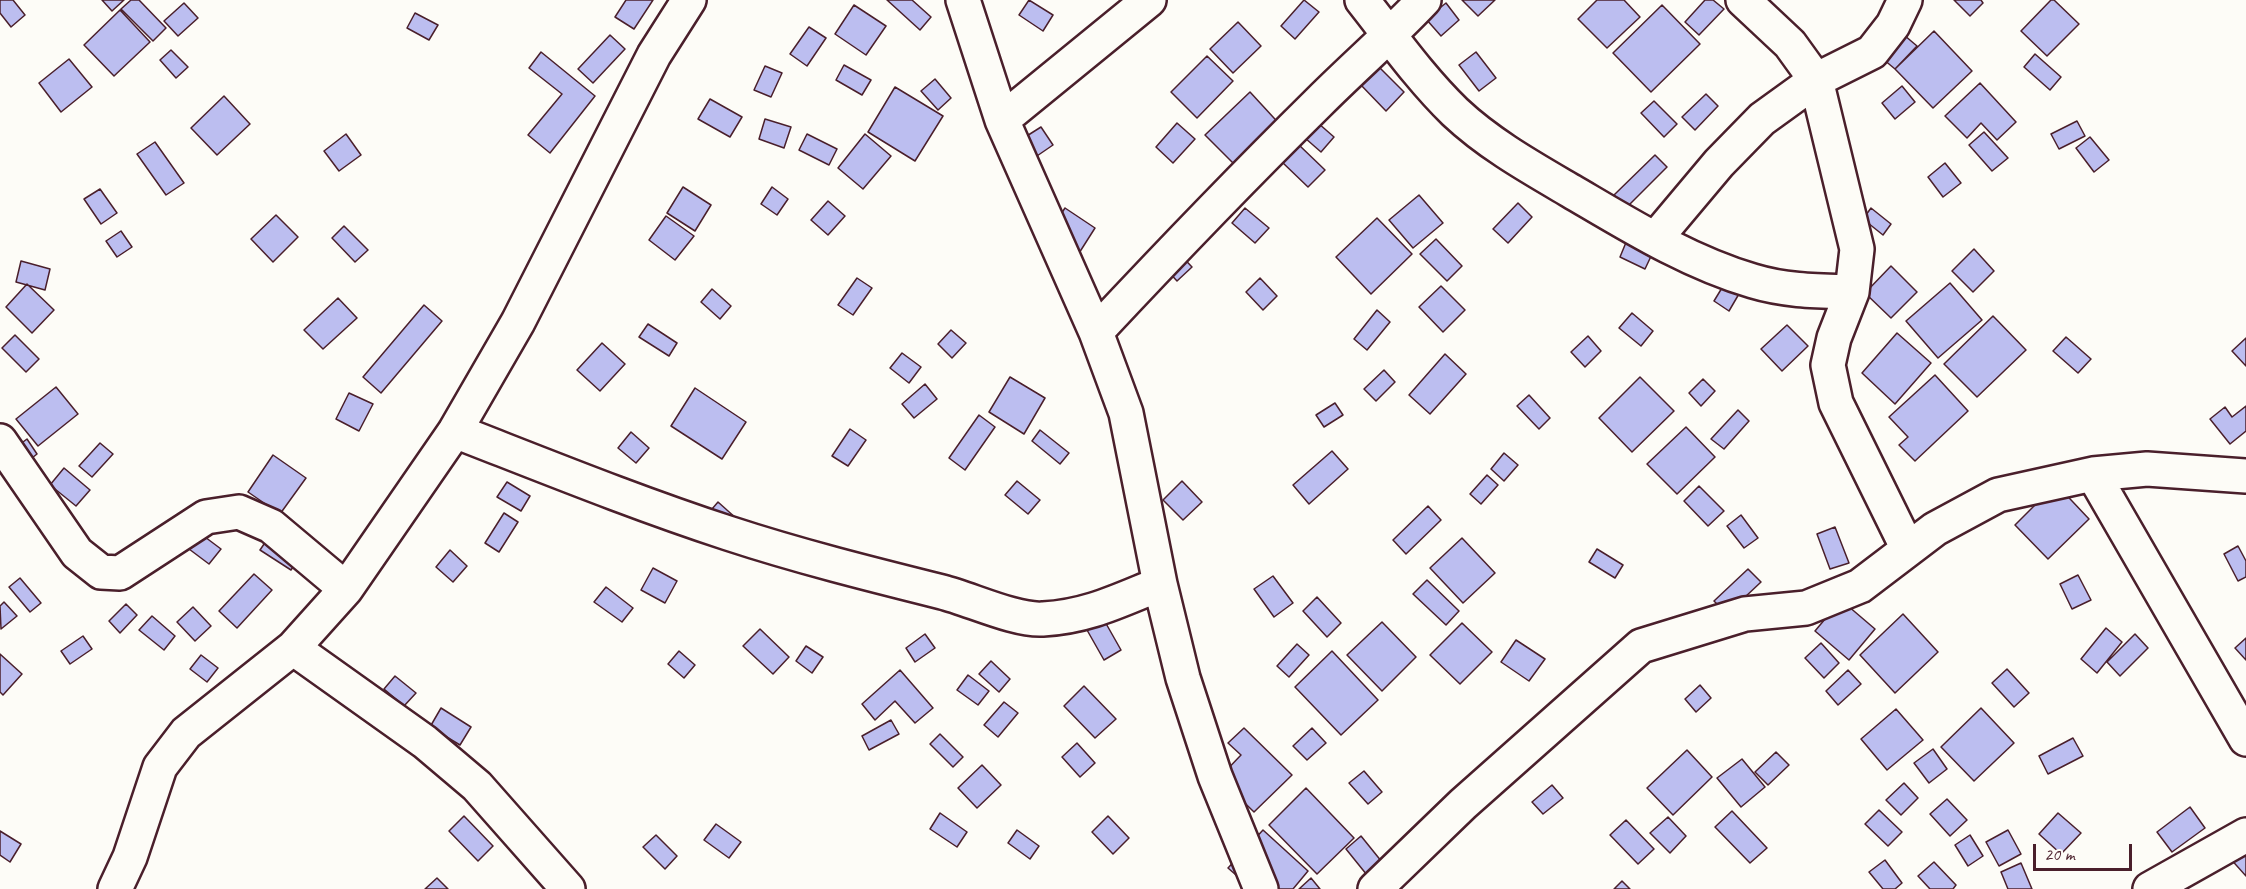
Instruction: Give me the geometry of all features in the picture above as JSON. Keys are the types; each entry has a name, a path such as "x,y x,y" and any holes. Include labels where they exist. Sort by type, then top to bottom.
{"street":[{"path":"115,889 130,856 160,767 172,749 186,733 294,648 346,589 455,431 518,322 654,55 689,0"},
{"path":"963,0 1002,120 1096,332 1126,413 1160,584 1183,678 1215,776 1261,889"},
{"path":"1002,120 1149,0"},
{"path":"1362,0 1424,81 1456,113 1498,148 1599,208 1694,260 1754,282 1793,290 1852,292"},
{"path":"1096,332 1251,170 1322,99 1390,36 1424,0"},
{"path":"1743,0 1790,44 1816,80 1857,249 1852,292 1834,339 1828,365 1831,383 1836,403 1908,549"},
{"path":"1656,238 1719,163 1762,120 1816,80 1872,52 1893,25 1905,0"},
{"path":"455,431 663,511 728,533 824,562 951,594 1003,612 1041,620 1092,612 1160,584"},
{"path":"0,441 78,553 101,572 120,573 206,517 239,512 271,526 346,589"},
{"path":"1375,889 1463,804 1641,646 1745,614 1806,608 1860,586 1935,529 1998,495 2093,474 2147,469 2246,476"},
{"path":"2093,474 2246,739"},
{"path":"294,648 425,742 477,786 568,889"},
{"path":"2150,889 2246,835"}],"building":[{"path":"0,0 13,0 25,15 11,27 0,13"},
{"path":"102,0 124,0 112,11"},
{"path":"131,0 139,0 166,28 153,41 121,9"},
{"path":"626,0 653,0 634,29 615,17"},
{"path":"887,0 912,0 931,17 920,30"},
{"path":"1029,0 1053,15 1043,31 1019,15"},
{"path":"1304,0 1319,12 1295,39 1281,26"},
{"path":"1462,0 1495,0 1478,16"},
{"path":"1597,0 1624,0 1640,17 1607,48 1578,19"},
{"path":"1705,0 1713,0 1724,9 1699,35 1685,22"},
{"path":"1954,0 1981,0 1983,3 1970,16"},
{"path":"2051,0 2054,0 2079,24 2047,56 2021,31"},
{"path":"184,3 198,18 178,36 164,21"},
{"path":"1446,3 1459,20 1441,36 1426,19"},
{"path":"854,5 886,26 866,55 835,34"},
{"path":"1662,5 1700,44 1651,92 1613,53"},
{"path":"120,10 150,42 114,76 84,45"},
{"path":"415,13 438,25 429,40 407,28"},
{"path":"1238,22 1261,46 1233,73 1210,49"},
{"path":"809,27 826,38 807,66 790,54"},
{"path":"1934,31 1972,71 1933,108 1895,69"},
{"path":"610,35 625,49 593,83 578,69"},
{"path":"1904,35 1917,46 1895,69 1883,59"},
{"path":"171,50 188,67 176,78 160,60"},
{"path":"541,52 595,96 550,153 528,135 562,94 529,68"},
{"path":"1476,52 1496,78 1479,91 1459,65"},
{"path":"2035,54 2061,77 2050,90 2024,67"},
{"path":"1207,56 1233,81 1197,118 1171,92"},
{"path":"69,59 92,87 61,112 39,83"},
{"path":"844,65 871,80 862,95 836,80"},
{"path":"1377,65 1404,92 1386,111 1359,83"},
{"path":"765,66 782,73 771,97 754,90"},
{"path":"935,79 951,98 938,110 921,91"},
{"path":"1980,83 2016,122 1997,140 1981,123 1967,138 1945,116"},
{"path":"1902,86 1915,102 1895,119 1882,103"},
{"path":"895,87 943,116 915,161 868,132"},
{"path":"1250,92 1285,130 1242,172 1205,135"},
{"path":"1706,94 1718,106 1695,130 1682,117"},
{"path":"224,96 250,124 217,155 191,128"},
{"path":"710,99 742,117 730,137 698,119"},
{"path":"1654,101 1677,124 1664,137 1641,113"},
{"path":"765,119 791,127 784,148 759,139"},
{"path":"2077,121 2085,136 2059,149 2051,134"},
{"path":"1177,123 1195,139 1173,163 1156,147"},
{"path":"1318,123 1334,137 1321,152 1305,138"},
{"path":"1041,127 1053,145 1034,158 1022,139"},
{"path":"1984,132 2008,158 1992,171 1969,145"},
{"path":"346,134 361,155 339,171 324,151"},
{"path":"807,134 837,149 829,165 799,150"},
{"path":"865,134 891,156 863,189 838,168"},
{"path":"2090,137 2109,160 2094,172 2076,148"},
{"path":"155,142 184,183 166,195 137,154"},
{"path":"1299,145 1325,170 1308,187 1282,162"},
{"path":"1655,155 1667,167 1626,208 1614,195"},
{"path":"1945,163 1961,183 1943,197 1928,177"},
{"path":"683,187 711,205 695,231 667,213"},
{"path":"772,187 788,199 777,215 761,204"},
{"path":"100,189 117,213 101,224 84,199"},
{"path":"1419,195 1443,223 1413,248 1389,220"},
{"path":"828,201 845,216 828,235 811,220"},
{"path":"1518,203 1532,217 1508,243 1493,229"},
{"path":"1065,208 1095,228 1074,261 1044,240"},
{"path":"1245,208 1269,228 1255,243 1232,223"},
{"path":"1871,208 1891,224 1883,235 1863,219"},
{"path":"276,215 298,237 273,262 251,239"},
{"path":"666,216 694,236 675,260 649,240"},
{"path":"1377,218 1412,254 1371,294 1336,257"},
{"path":"344,226 368,250 355,262 332,238"},
{"path":"121,231 132,247 117,257 106,241"},
{"path":"1436,239 1462,266 1447,281 1420,254"},
{"path":"1627,240 1653,252 1645,269 1620,257"},
{"path":"1170,244 1192,267 1177,281 1155,257"},
{"path":"1974,249 1994,271 1973,292 1952,271"},
{"path":"21,261 50,269 45,290 16,282"},
{"path":"1891,266 1917,292 1891,318 1865,293"},
{"path":"857,278 872,288 853,315 838,305"},
{"path":"1260,278 1277,296 1263,310 1246,292"},
{"path":"1728,278 1743,287 1729,311 1714,301"},
{"path":"1950,283 1982,320 1938,358 1906,321"},
{"path":"27,284 54,310 32,333 6,307"},
{"path":"1441,286 1465,310 1443,332 1419,307"},
{"path":"712,289 731,306 720,319 701,302"},
{"path":"338,298 357,318 323,349 304,330"},
{"path":"424,305 442,321 381,393 363,377"},
{"path":"1377,310 1390,322 1367,350 1354,339"},
{"path":"1632,313 1653,331 1641,346 1619,328"},
{"path":"1993,316 2026,350 1977,397 1944,364"},
{"path":"648,324 677,343 669,356 639,337"},
{"path":"1787,325 1808,346 1782,371 1761,349"},
{"path":"951,330 966,343 952,358 938,344"},
{"path":"1897,333 1931,363 1895,404 1862,373"},
{"path":"15,335 39,359 26,372 2,348"},
{"path":"1588,336 1601,351 1585,367 1571,352"},
{"path":"2066,337 2091,359 2078,373 2053,351"},
{"path":"2246,338 2246,366 2232,351"},
{"path":"602,343 625,364 600,391 577,370"},
{"path":"902,353 921,367 909,383 890,368"},
{"path":"1445,354 1466,374 1430,414 1409,395"},
{"path":"1384,370 1395,382 1376,401 1364,389"},
{"path":"1935,375 1968,411 1915,461 1899,445 1908,437 1889,417"},
{"path":"1010,377 1045,398 1024,434 989,412"},
{"path":"1640,377 1674,411 1632,452 1599,418"},
{"path":"1703,379 1715,391 1701,406 1689,393"},
{"path":"925,384 937,399 914,418 902,404"},
{"path":"56,387 78,414 38,446 16,419"},
{"path":"695,388 746,422 722,459 671,426"},
{"path":"349,393 373,404 359,431 336,419"},
{"path":"1529,395 1550,418 1539,429 1517,406"},
{"path":"1335,403 1343,415 1324,427 1316,415"},
{"path":"2246,406 2246,431 2230,444 2210,419 2225,407 2232,417"},
{"path":"1738,410 1749,421 1724,449 1711,439"},
{"path":"979,415 995,427 965,470 949,458"},
{"path":"1686,427 1715,457 1677,494 1647,464"},
{"path":"850,429 866,440 848,466 832,456"},
{"path":"1040,430 1069,453 1060,464 1032,441"},
{"path":"631,432 649,448 636,463 618,448"},
{"path":"27,439 37,454 22,466 11,451"},
{"path":"100,443 113,454 92,477 79,466"},
{"path":"1332,451 1348,469 1309,504 1293,485"},
{"path":"1504,453 1518,465 1504,481 1491,469"},
{"path":"273,455 306,478 280,514 248,492"},
{"path":"64,468 90,490 76,506 50,485"},
{"path":"1487,475 1498,485 1481,504 1470,494"},
{"path":"1017,481 1040,500 1028,514 1005,495"},
{"path":"1182,481 1202,502 1183,520 1163,500"},
{"path":"507,482 530,496 521,511 497,497"},
{"path":"2056,484 2089,519 2048,559 2015,525"},
{"path":"1699,486 1724,511 1708,526 1684,501"},
{"path":"718,502 737,519 706,516"},
{"path":"1428,506 1441,520 1406,554 1393,540"},
{"path":"504,513 518,522 499,552 485,543"},
{"path":"1741,515 1758,538 1744,548 1727,526"},
{"path":"279,522 309,543 291,570 260,550"},
{"path":"1835,527 1849,563 1830,569 1817,534"},
{"path":"201,534 221,549 209,564 189,549"},
{"path":"1462,538 1495,573 1463,603 1430,568"},
{"path":"2238,546 2246,561 2246,577 2238,581 2224,554"},
{"path":"1597,549 1623,565 1615,578 1589,562"},
{"path":"450,550 467,566 453,582 436,567"},
{"path":"653,568 677,581 665,603 641,590"},
{"path":"1748,569 1761,582 1727,614 1714,601"},
{"path":"254,574 272,590 237,628 219,611"},
{"path":"2078,575 2091,600 2072,609 2060,584"},
{"path":"1273,576 1293,603 1274,617 1254,589"},
{"path":"20,578 41,603 30,612 9,587"},
{"path":"1427,580 1459,611 1446,625 1413,594"},
{"path":"606,587 633,608 622,622 594,602"},
{"path":"1317,597 1341,623 1327,637 1303,611"},
{"path":"1841,600 1875,629 1849,660 1815,631"},
{"path":"4,602 17,616 1,629 0,606"},
{"path":"126,604 137,615 120,633 109,621"},
{"path":"193,607 211,626 195,641 177,622"},
{"path":"1903,614 1938,652 1895,693 1860,655"},
{"path":"152,616 175,636 164,650 139,630"},
{"path":"1104,620 1121,650 1104,660 1087,630"},
{"path":"1382,622 1416,657 1382,691 1347,655"},
{"path":"1462,623 1492,652 1460,684 1430,655"},
{"path":"2106,628 2122,642 2097,673 2081,659"},
{"path":"760,629 789,657 773,674 743,646"},
{"path":"925,634 935,648 915,662 906,648"},
{"path":"2135,634 2148,648 2120,676 2107,662"},
{"path":"83,636 92,649 70,664 61,651"},
{"path":"2246,638 2246,660 2235,648"},
{"path":"1516,640 1545,659 1529,681 1501,662"},
{"path":"1821,643 1839,663 1824,678 1805,658"},
{"path":"1297,644 1309,655 1289,677 1277,666"},
{"path":"806,646 823,657 812,673 796,661"},
{"path":"679,651 695,665 684,678 668,664"},
{"path":"1332,651 1378,700 1341,735 1295,687"},
{"path":"0,654 22,674 3,695 0,692"},
{"path":"201,655 218,668 207,682 190,669"},
{"path":"991,661 1010,679 999,692 979,674"},
{"path":"2007,669 2029,693 2014,707 1992,683"},
{"path":"900,670 933,708 915,723 895,701 875,720 862,704"},
{"path":"1848,670 1861,684 1838,705 1826,691"},
{"path":"968,675 989,691 978,705 957,690"},
{"path":"395,676 416,693 404,706 384,689"},
{"path":"1700,685 1711,698 1696,712 1685,699"},
{"path":"1084,686 1116,719 1095,738 1064,706"},
{"path":"1004,702 1018,713 998,737 984,725"},
{"path":"441,708 471,727 460,745 430,727"},
{"path":"1981,708 2014,743 1974,781 1941,747"},
{"path":"1896,709 1923,740 1887,770 1861,739"},
{"path":"891,720 899,734 869,750 862,736"},
{"path":"1244,728 1292,775 1254,812 1219,778 1241,755 1228,743"},
{"path":"1312,728 1326,743 1307,760 1293,746"},
{"path":"940,734 963,757 953,767 930,744"},
{"path":"2073,738 2083,756 2048,774 2039,756"},
{"path":"1077,743 1095,763 1080,777 1062,757"},
{"path":"1933,749 1947,769 1929,783 1914,763"},
{"path":"1687,750 1712,777 1673,815 1647,788"},
{"path":"1776,752 1789,765 1768,785 1755,772"},
{"path":"1742,759 1765,787 1741,807 1717,778"},
{"path":"982,765 1001,785 977,808 958,788"},
{"path":"1364,771 1382,792 1368,804 1349,783"},
{"path":"1904,783 1918,798 1901,815 1886,800"},
{"path":"1552,785 1563,798 1543,814 1532,802"},
{"path":"1306,788 1354,838 1317,874 1269,825"},
{"path":"1947,799 1967,820 1950,836 1930,814"},
{"path":"2190,807 2205,828 2172,852 2157,832"},
{"path":"1879,810 1902,832 1888,846 1865,824"},
{"path":"1732,811 1767,848 1750,863 1715,827"},
{"path":"940,813 967,832 957,847 930,829"},
{"path":"2058,813 2081,833 2061,854 2039,834"},
{"path":"464,816 493,846 478,861 449,831"},
{"path":"1108,816 1129,838 1113,854 1092,832"},
{"path":"1668,817 1686,836 1670,853 1650,833"},
{"path":"1626,820 1654,849 1638,864 1610,835"},
{"path":"716,824 741,842 729,858 704,840"},
{"path":"1017,830 1039,846 1030,859 1008,843"},
{"path":"1263,830 1308,871 1293,889 1252,889 1228,868"},
{"path":"2008,830 2021,854 1999,866 1986,842"},
{"path":"0,831 21,844 10,862 0,855"},
{"path":"656,835 677,856 665,869 643,847"},
{"path":"1970,835 1983,856 1968,866 1955,845"},
{"path":"1361,836 1382,862 1367,875 1346,849"},
{"path":"2219,846 2246,846 2246,876"},
{"path":"1885,860 1902,883 1895,889 1883,889 1869,872"},
{"path":"1934,862 1956,885 1953,889 1930,889 1918,876"},
{"path":"2021,863 2032,889 2008,889 2001,872"},
{"path":"437,878 448,889 425,889"},
{"path":"1311,878 1320,889 1299,889"},
{"path":"1622,881 1630,889 1614,889"}]}
